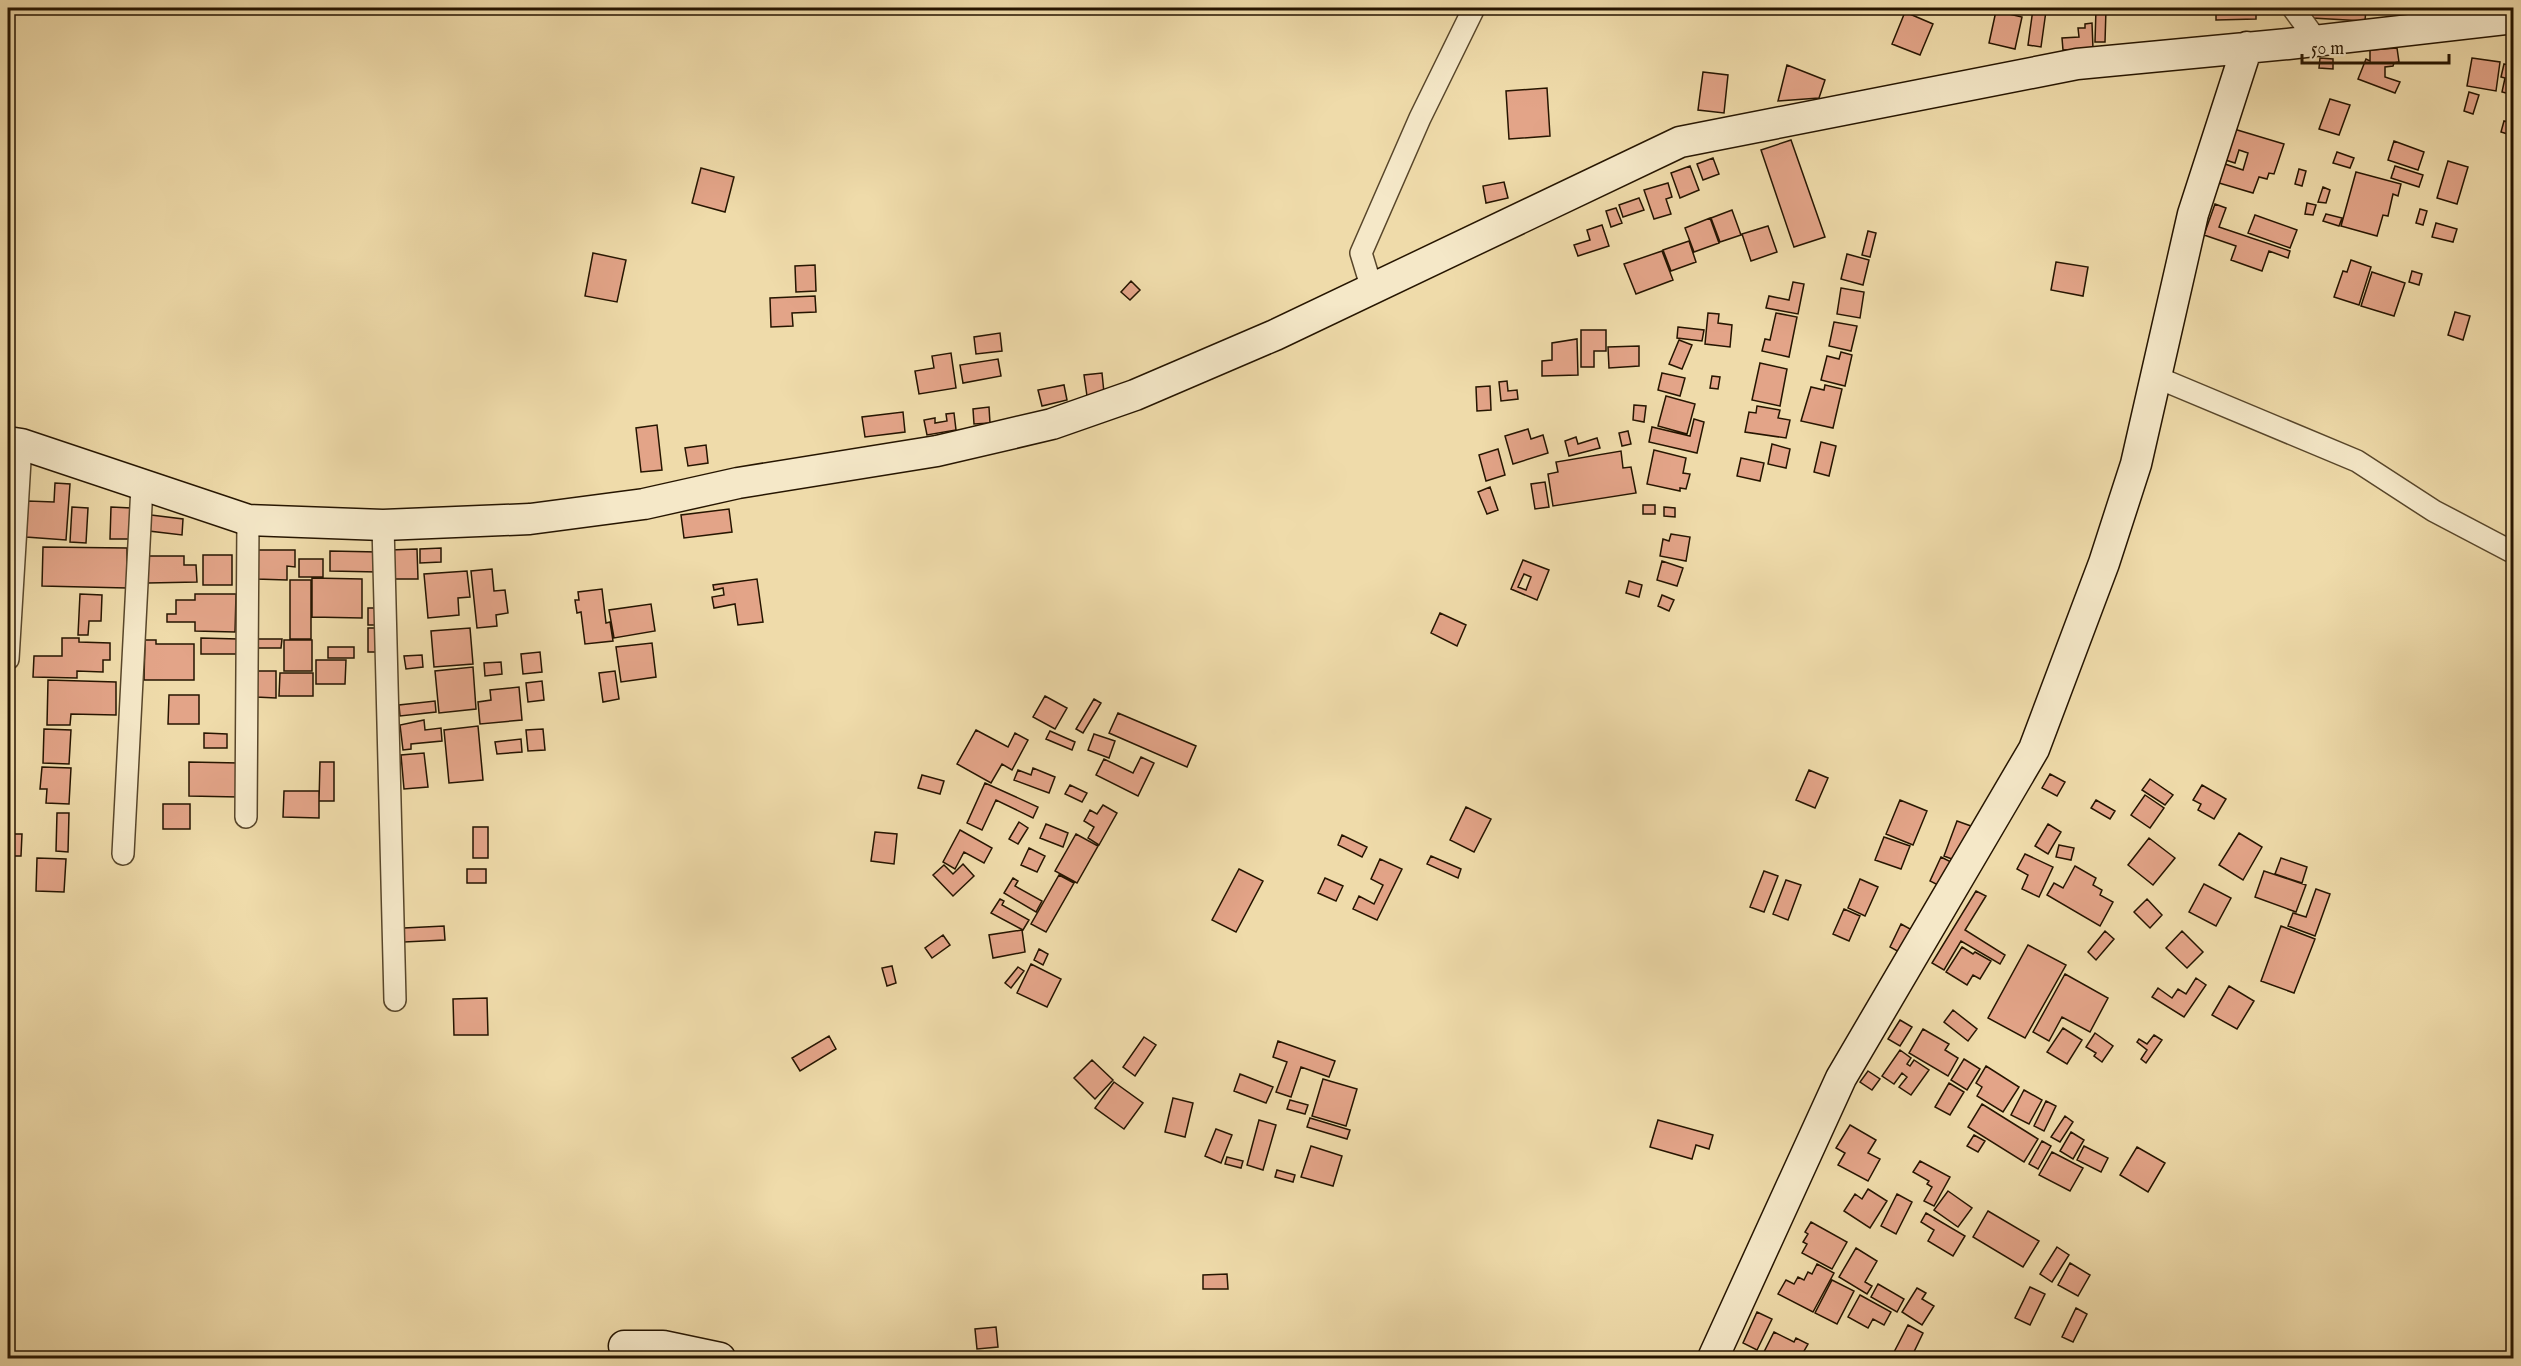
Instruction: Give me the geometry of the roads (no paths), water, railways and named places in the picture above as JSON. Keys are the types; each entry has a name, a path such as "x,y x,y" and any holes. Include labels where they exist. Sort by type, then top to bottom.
{"main road":[{"path":"14,443 248,520 383,525 530,519 644,504 738,483 937,451 1052,424 1135,395 1275,335 1372,290 1680,142 2077,64 2317,41 2514,18"},
{"path":"1713,1359 1841,1078 2034,749 2104,563 2136,464 2193,214 2247,47"},
{"path":"624,1346 663,1346 720,1359"}],"street":[{"path":"1372,290 1361,253 1420,118 1473,8"},
{"path":"2293,8 2317,41"},
{"path":"2156,377 2356,460 2434,512 2514,553"},
{"path":"8,659 14,443"},
{"path":"123,854 142,486"},
{"path":"246,817 248,520"},
{"path":"383,525 395,1000"}]}
